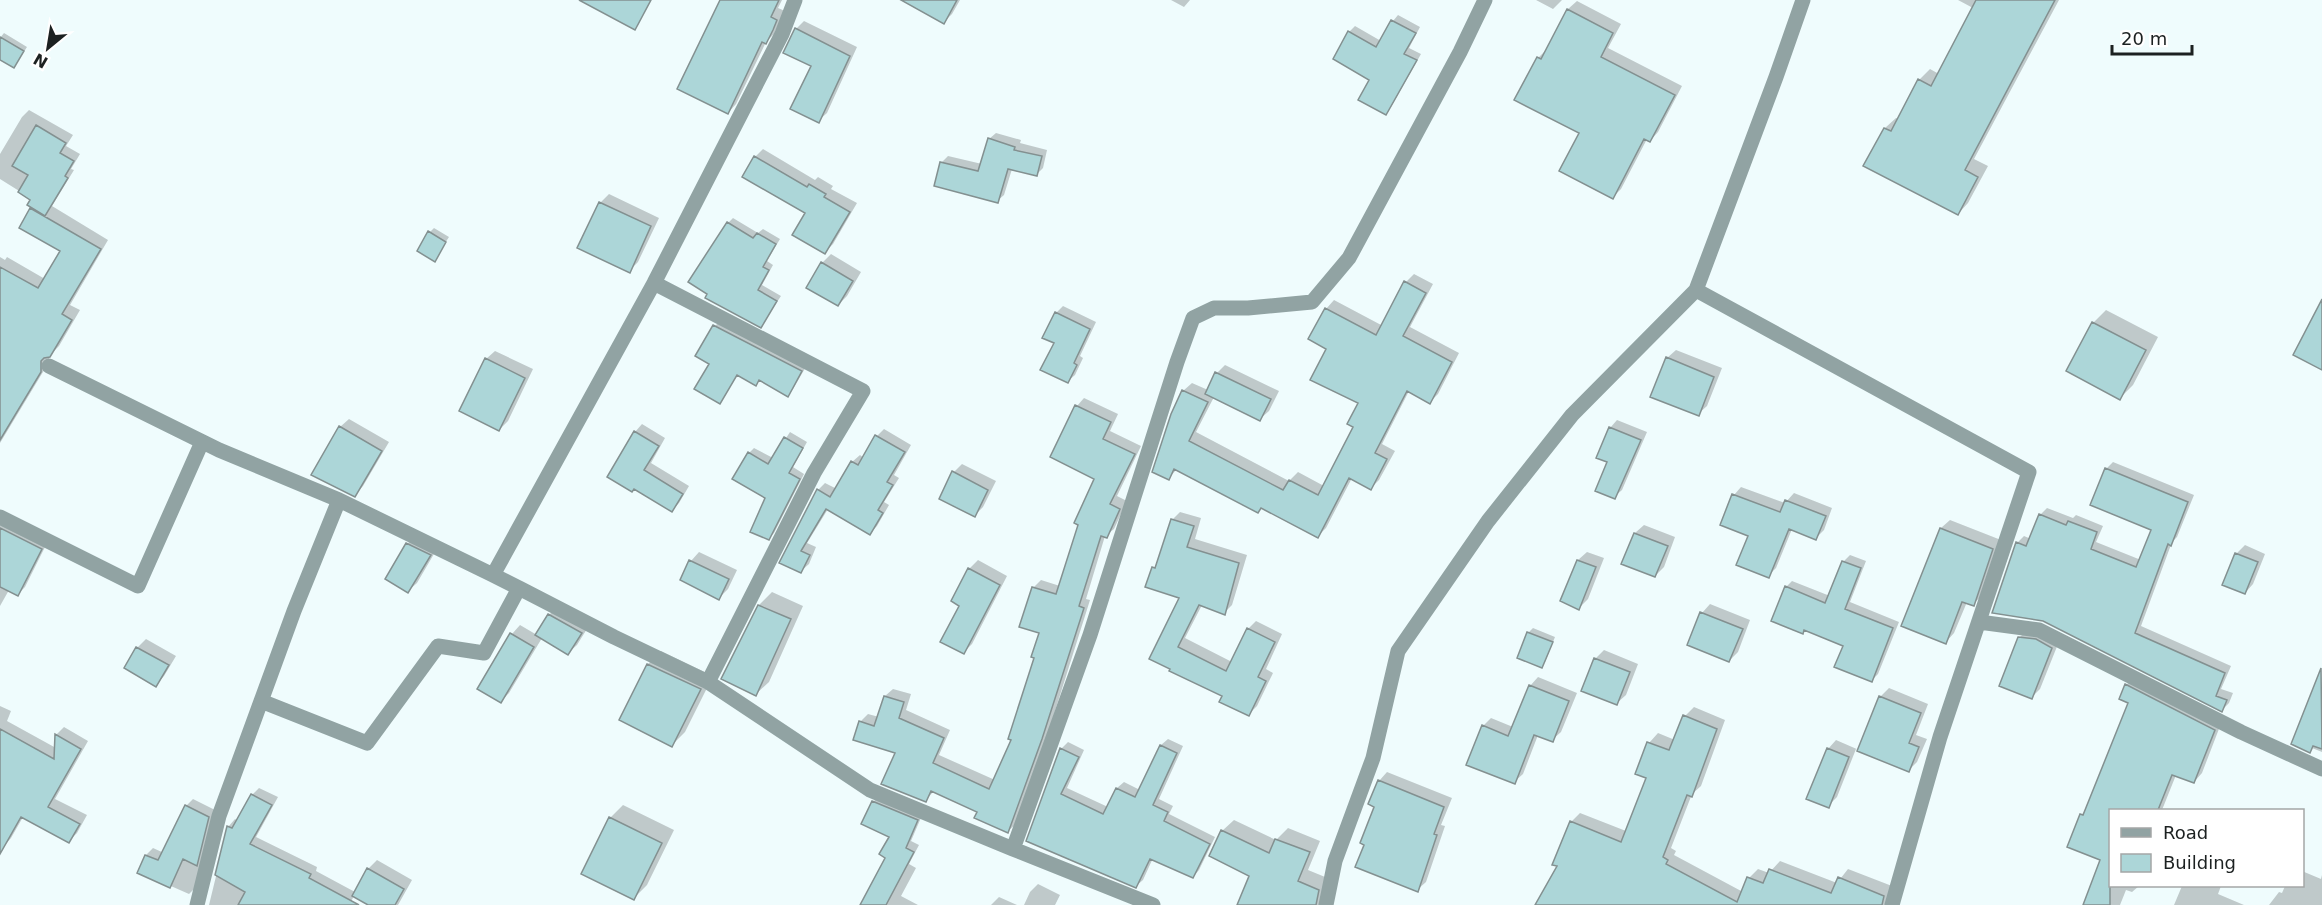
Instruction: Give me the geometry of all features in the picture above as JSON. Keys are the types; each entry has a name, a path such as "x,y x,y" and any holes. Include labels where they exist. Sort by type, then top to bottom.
{"street":[{"path":"493,575 654,283 782,34 795,0"},
{"path":"1013,849 1090,635 1176,362 1193,318 1214,308 1248,308 1312,302 1349,258 1460,52 1485,0"},
{"path":"1326,905 1335,861 1373,758 1398,651 1488,521 1572,416 1696,290 1803,0"},
{"path":"654,283 863,391 814,473 708,682"},
{"path":"1696,290 2030,472 1940,737 1892,905"},
{"path":"49,366 202,442 339,500 708,682 870,790 1153,905"},
{"path":"0,517 138,586 202,442"},
{"path":"197,905 219,816 294,611 339,500"},
{"path":"261,701 367,743 438,646 484,652 519,588"},
{"path":"1979,622 2039,630 2241,732 2322,769"}],"building":[{"path":"579,0 651,0 635,30"},
{"path":"720,0 779,0 771,17 777,20 773,30 766,44 762,42 728,114 677,89"},
{"path":"901,0 957,0 944,24"},
{"path":"1976,0 2055,0 1965,170 1978,177 1958,215 1863,166 1884,128 1891,131 1918,79 1931,86"},
{"path":"1567,9 1613,33 1601,57 1675,95 1650,142 1644,139 1613,199 1559,171 1579,133 1514,100 1537,57 1541,59"},
{"path":"1391,20 1416,33 1404,54 1417,60 1386,115 1358,100 1369,80 1333,59 1348,31 1376,47"},
{"path":"795,28 850,56 819,123 790,109 811,66 783,53"},
{"path":"0,37 24,51 14,68 0,60"},
{"path":"36,125 66,143 60,153 74,161 65,176 68,178 45,216 27,205 30,200 18,192 28,175 12,166"},
{"path":"988,138 1015,147 1014,150 1042,156 1037,176 1008,169 998,203 934,186 940,162 978,171"},
{"path":"754,156 807,187 809,184 826,194 824,197 850,212 825,254 792,235 805,213 742,177"},
{"path":"599,202 651,226 630,273 577,248"},
{"path":"30,208 101,249 62,314 72,320 50,357 41,361 41,372 0,440 0,267 38,288 60,251 19,228"},
{"path":"727,222 753,238 757,233 776,244 763,267 769,270 758,290 777,301 761,328 705,298 707,294 688,282"},
{"path":"428,231 446,242 435,262 417,251"},
{"path":"821,262 853,281 838,306 806,288"},
{"path":"1404,281 1426,293 1403,336 1452,362 1430,404 1407,391 1375,453 1387,459 1371,490 1349,478 1318,538 1261,508 1258,513 1174,469 1169,480 1152,472 1171,414 1182,390 1208,402 1189,441 1283,490 1289,480 1318,495 1353,427 1347,424 1358,403 1310,380 1326,349 1308,339 1325,308 1376,335"},
{"path":"2322,299 2322,370 2293,355"},
{"path":"1055,312 1090,329 1074,363 1077,365 1068,383 1040,370 1054,343 1042,338"},
{"path":"2092,322 2146,350 2120,400 2066,371"},
{"path":"713,325 802,371 788,397 759,380 756,386 737,375 720,404 694,389 709,364 695,356"},
{"path":"1666,357 1714,377 1699,416 1650,397"},
{"path":"485,358 525,378 499,431 459,411"},
{"path":"1215,372 1271,399 1260,421 1205,394"},
{"path":"1075,405 1111,422 1103,439 1135,454 1110,504 1120,509 1107,538 1101,536 1079,606 1084,608 1042,739 1008,833 974,818 977,812 931,791 926,802 881,784 895,753 853,740 859,721 874,726 884,696 904,702 899,718 944,738 933,763 989,789 1011,740 1008,739 1034,658 1031,657 1039,633 1019,627 1032,587 1056,594 1078,525 1074,523 1094,479 1050,457"},
{"path":"339,426 382,451 355,497 311,475"},
{"path":"1609,427 1641,440 1615,499 1595,491 1607,462 1596,458"},
{"path":"634,431 659,446 644,470 683,494 672,512 634,489 632,492 607,477"},
{"path":"875,435 905,452 887,482 893,485 878,510 883,513 870,535 826,509 801,551 810,555 801,573 779,563 817,489 830,497 851,461 858,465"},
{"path":"784,437 803,448 789,473 800,479 769,540 750,532 765,498 732,479 748,452 768,464"},
{"path":"2105,468 2188,502 2171,546 2168,544 2135,633 2225,673 2216,696 2227,700 2222,712 2043,621 1992,613 2016,542 2026,546 2039,514 2066,525 2068,521 2097,532 2091,549 2136,567 2151,530 2090,505"},
{"path":"952,471 988,490 975,517 939,499"},
{"path":"1732,494 1780,512 1785,500 1826,516 1816,540 1789,529 1769,578 1736,565 1748,536 1720,525"},
{"path":"1171,519 1194,526 1187,547 1239,563 1225,615 1199,605 1178,647 1226,671 1247,628 1275,642 1258,677 1266,681 1249,716 1219,702 1222,696 1149,659 1179,598 1145,587 1152,567 1155,568"},
{"path":"0,528 42,549 18,596 0,587"},
{"path":"1940,528 1993,549 1974,606 1962,602 1946,644 1901,626"},
{"path":"1634,533 1668,546 1655,577 1621,564"},
{"path":"406,543 431,555 408,593 385,579"},
{"path":"2235,553 2258,562 2245,594 2222,585"},
{"path":"689,560 729,579 719,600 680,580"},
{"path":"1577,560 1596,567 1579,610 1560,601"},
{"path":"1842,561 1861,568 1845,609 1893,628 1872,682 1834,667 1843,646 1804,630 1803,634 1771,621 1785,586 1825,603"},
{"path":"968,568 1000,585 964,654 940,642 959,606 951,601"},
{"path":"758,605 791,619 756,696 721,679"},
{"path":"1700,612 1743,629 1729,662 1687,645"},
{"path":"548,614 582,633 568,655 535,635"},
{"path":"1527,632 1553,642 1542,668 1517,658"},
{"path":"510,633 534,647 501,703 477,689"},
{"path":"2018,637 2036,639 2052,648 2032,699 1999,686"},
{"path":"136,647 169,665 156,687 124,668"},
{"path":"1594,658 1630,672 1617,705 1581,691"},
{"path":"647,664 701,689 672,747 619,720"},
{"path":"2321,668 2322,749 2313,746 2310,753 2291,744"},
{"path":"2125,684 2215,730 2194,783 2172,775 2158,809 2109,809 2110,905 2083,905 2100,860 2067,847 2080,814 2083,815 2128,703 2119,699"},
{"path":"1529,685 1569,701 1553,742 1534,735 1515,784 1466,765 1482,725 1508,736"},
{"path":"1879,696 1921,713 1909,743 1919,747 1909,772 1857,751"},
{"path":"1683,715 1717,729 1692,797 1687,795 1663,857 1668,860 1666,864 1737,902 1747,877 1763,883 1769,869 1831,893 1838,877 1884,896 1882,905 1535,905 1557,866 1552,865 1570,821 1621,842 1646,778 1635,774 1647,742 1669,750"},
{"path":"0,729 54,759 55,734 81,749 48,807 80,824 69,843 21,817 0,854"},
{"path":"1160,745 1177,753 1153,805 1168,812 1164,821 1210,844 1193,878 1150,859 1136,888 1026,841 1060,748 1079,757 1061,794 1103,814 1116,788 1135,797"},
{"path":"1827,748 1849,757 1829,808 1806,799"},
{"path":"1378,780 1444,807 1418,892 1355,867 1364,845 1360,843 1374,807 1368,804"},
{"path":"251,794 272,805 250,844 311,874 309,878 359,905 238,905 245,892 215,875 227,826 232,828"},
{"path":"872,801 918,820 906,848 914,852 886,905 860,905 885,858 879,854 889,837 861,824"},
{"path":"185,805 209,817 197,866 183,859 170,888 137,873 145,855 158,860"},
{"path":"609,817 662,843 634,900 581,874"},
{"path":"1221,830 1269,853 1275,839 1310,852 1298,881 1319,890 1316,905 1237,905 1249,876 1209,856"},
{"path":"367,868 404,889 395,905 368,905 352,896"}]}
